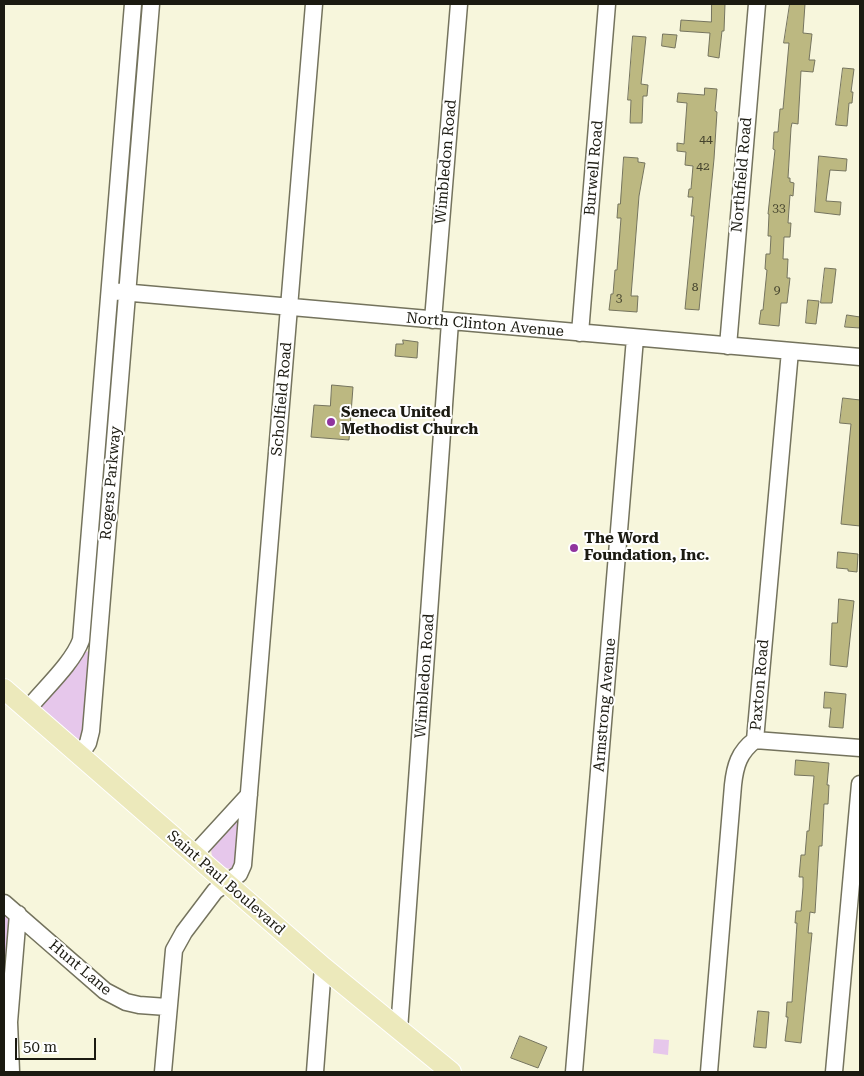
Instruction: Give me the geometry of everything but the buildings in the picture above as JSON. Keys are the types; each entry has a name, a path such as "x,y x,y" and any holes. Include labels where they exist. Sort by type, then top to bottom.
{"main road":[{"name":"Saint Paul Boulevard","path":"4,689 323,967 451,1072"}],"street":[{"name":"Rogers Parkway","path":"27,710 70,660 78,649 81,640 133,4"},
{"name":"Rogers Parkway","path":"80,755 88,743 91,731 151,4"},
{"name":"Scholfield Road","path":"226,883 240,874 242,865 314,4"},
{"name":"Wimbledon Road","path":"433,320 459,4"},
{"name":"Burwell Road","path":"580,333 607,4"},
{"name":"Northfield Road","path":"728,346 757,4"},
{"path":"131,26 149,28"},
{"name":"North Clinton Avenue","path":"110,291 860,357"},
{"name":"Wimbledon Road","path":"399,1030 450,322"},
{"path":"107,323 125,324"},
{"name":"Armstrong Avenue","path":"574,1072 635,338"},
{"name":"Paxton Road","path":"709,1072 734,772 741,754 755,740 790,351"},
{"path":"81,640 98,642"},
{"path":"755,740 860,748"},
{"path":"834,1072 860,784"},
{"path":"194,855 249,794"},
{"path":"163,1072 167,1007 174,950 178,940 215,891 226,883"},
{"name":"Hunt Lane","path":"4,902 96,984 114,997 139,1005 167,1007"},
{"path":"11,1072 9,1022 18,914"},
{"path":"315,1072 323,967"}],"shaded area":[{"path":"138,34 140,34 123,264 119,264"},
{"path":"114,329 118,330 92,633 89,633"},
{"path":"91,651 85,735 80,739 76,739 42,710 40,706 83,652"},
{"path":"237,818 239,819 235,865 232,869 228,869 216,862 211,851 212,847"},
{"path":"4,893 15,903 4,1020"},
{"path":"654,1039 669,1040 668,1055 653,1053"}],"place":[{"name":"Seneca United Methodist Church","path":"331,422"},
{"name":"The Word Foundation, Inc.","path":"574,548"}]}
